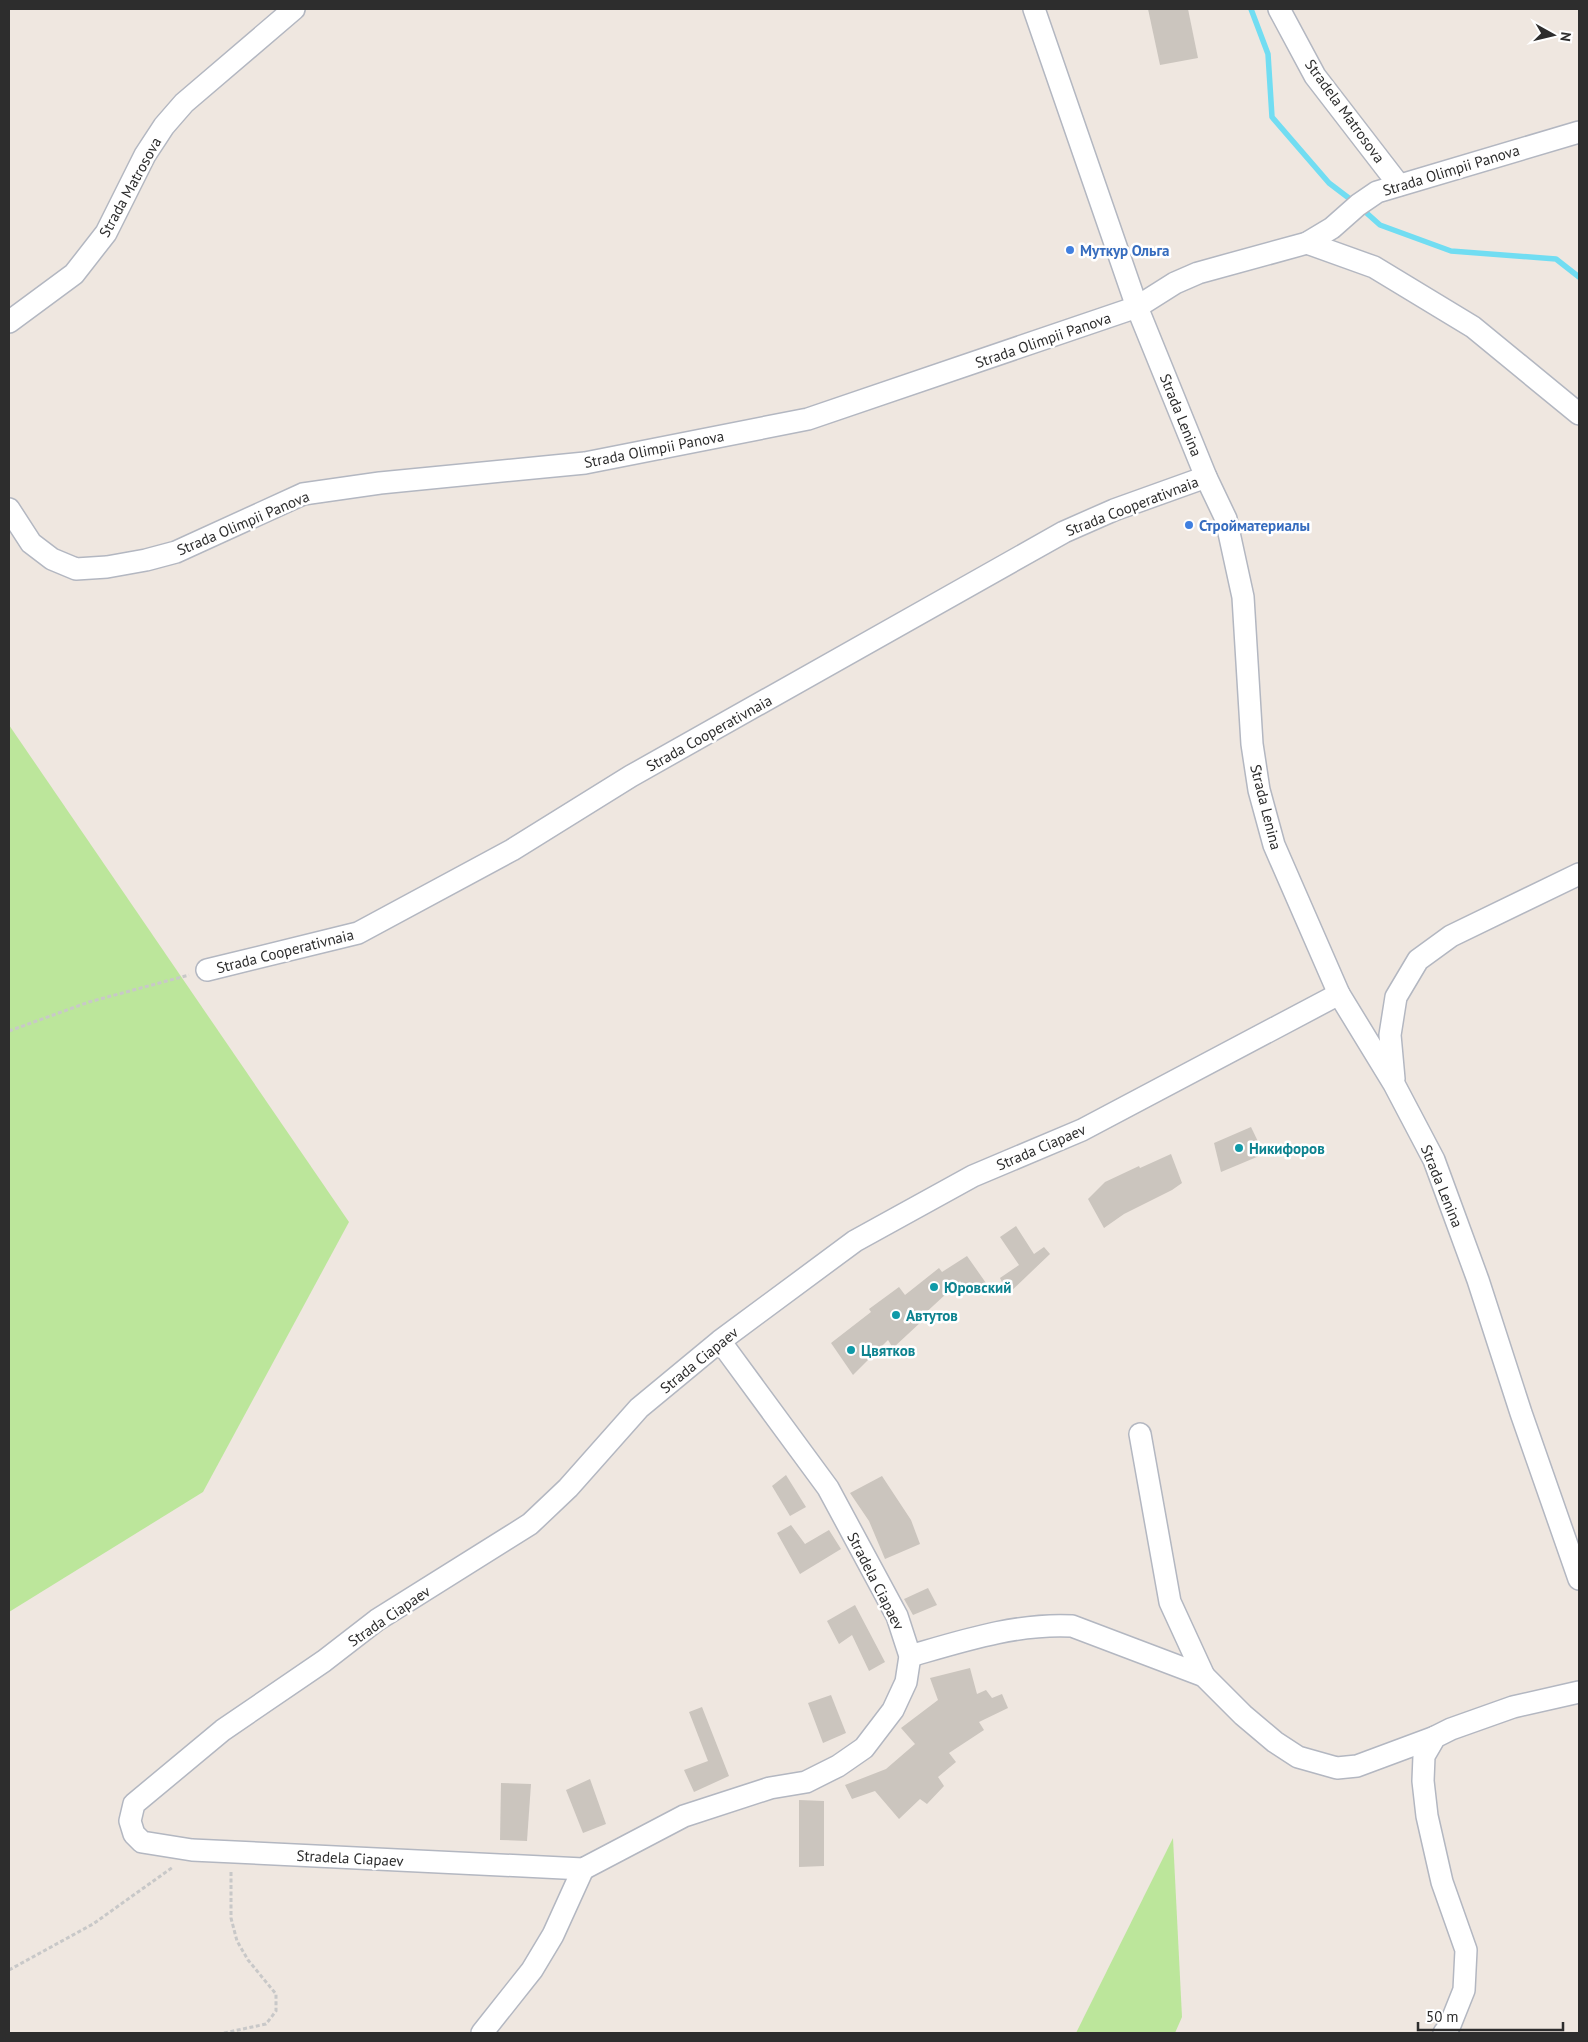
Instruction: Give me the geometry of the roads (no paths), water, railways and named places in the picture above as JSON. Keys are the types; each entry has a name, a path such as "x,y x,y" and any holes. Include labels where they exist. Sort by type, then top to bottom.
{"street":[{"name":"Strada Matrosova","path":"9,322 74,274 110,225 145,155 164,126 184,103 294,9"},
{"name":"Strada Lenina","path":"1034,9 1137,307 1206,477 1226,519 1239,573 1242,597 1252,744 1259,790 1274,846 1339,994 1394,1084 1434,1160 1478,1280 1521,1413 1579,1580"},
{"name":"Stradela Matrosova","path":"1279,9 1316,76 1399,184"},
{"name":"Strada Olimpii Panova","path":"9,509 31,543 52,559 76,569 107,567 176,552 303,494 380,483 586,463 808,419 1137,307 1175,283 1198,273 1308,243 1332,228 1376,192 1579,132"},
{"path":"1308,243 1374,267 1473,327 1579,414"},
{"name":"Strada Cooperativnaia","path":"208,970 358,933 512,850 631,776 1064,532 1114,510 1206,477"},
{"path":"1394,1084 1390,1035 1396,997 1418,960 1451,936 1579,874"},
{"name":"Strada Ciapaev","path":"130,1821 134,1804 223,1730 324,1661 377,1620 530,1524 568,1488 639,1408 720,1341 855,1241 973,1176 1082,1130 1339,994"},
{"name":"Stradela Ciapaev","path":"130,1821 134,1834 142,1842 192,1850 583,1869 684,1816 770,1788 806,1782 838,1766 864,1748 893,1710 906,1682 910,1656 897,1616 828,1488 720,1341"},
{"path":"1140,1434 1170,1602 1204,1676 1243,1715 1275,1742 1298,1757 1337,1768 1357,1766 1435,1738 1458,1726 1513,1708 1579,1692"},
{"path":"910,1656 976,1637 1052,1625 1072,1626 1204,1676"},
{"path":"1435,1738 1424,1756 1423,1782 1442,1882 1466,1950 1464,1990 1450,2025 1444,2033"},
{"path":"482,2033 532,1970 553,1935 583,1869"}],"waterway":[{"path":"1251,9 1268,54 1272,117 1329,183 1354,202"},
{"path":"1361,208 1380,225 1451,251 1556,259 1579,277"}],"place":[{"name":"Муткур Ольга","path":"1070,250"},
{"name":"Стройматериалы","path":"1189,525"},
{"name":"Никифоров","path":"1239,1148"},
{"name":"Юровский","path":"934,1287"},
{"name":"Автутов","path":"896,1315"},
{"name":"Цвятков","path":"851,1350"}]}
